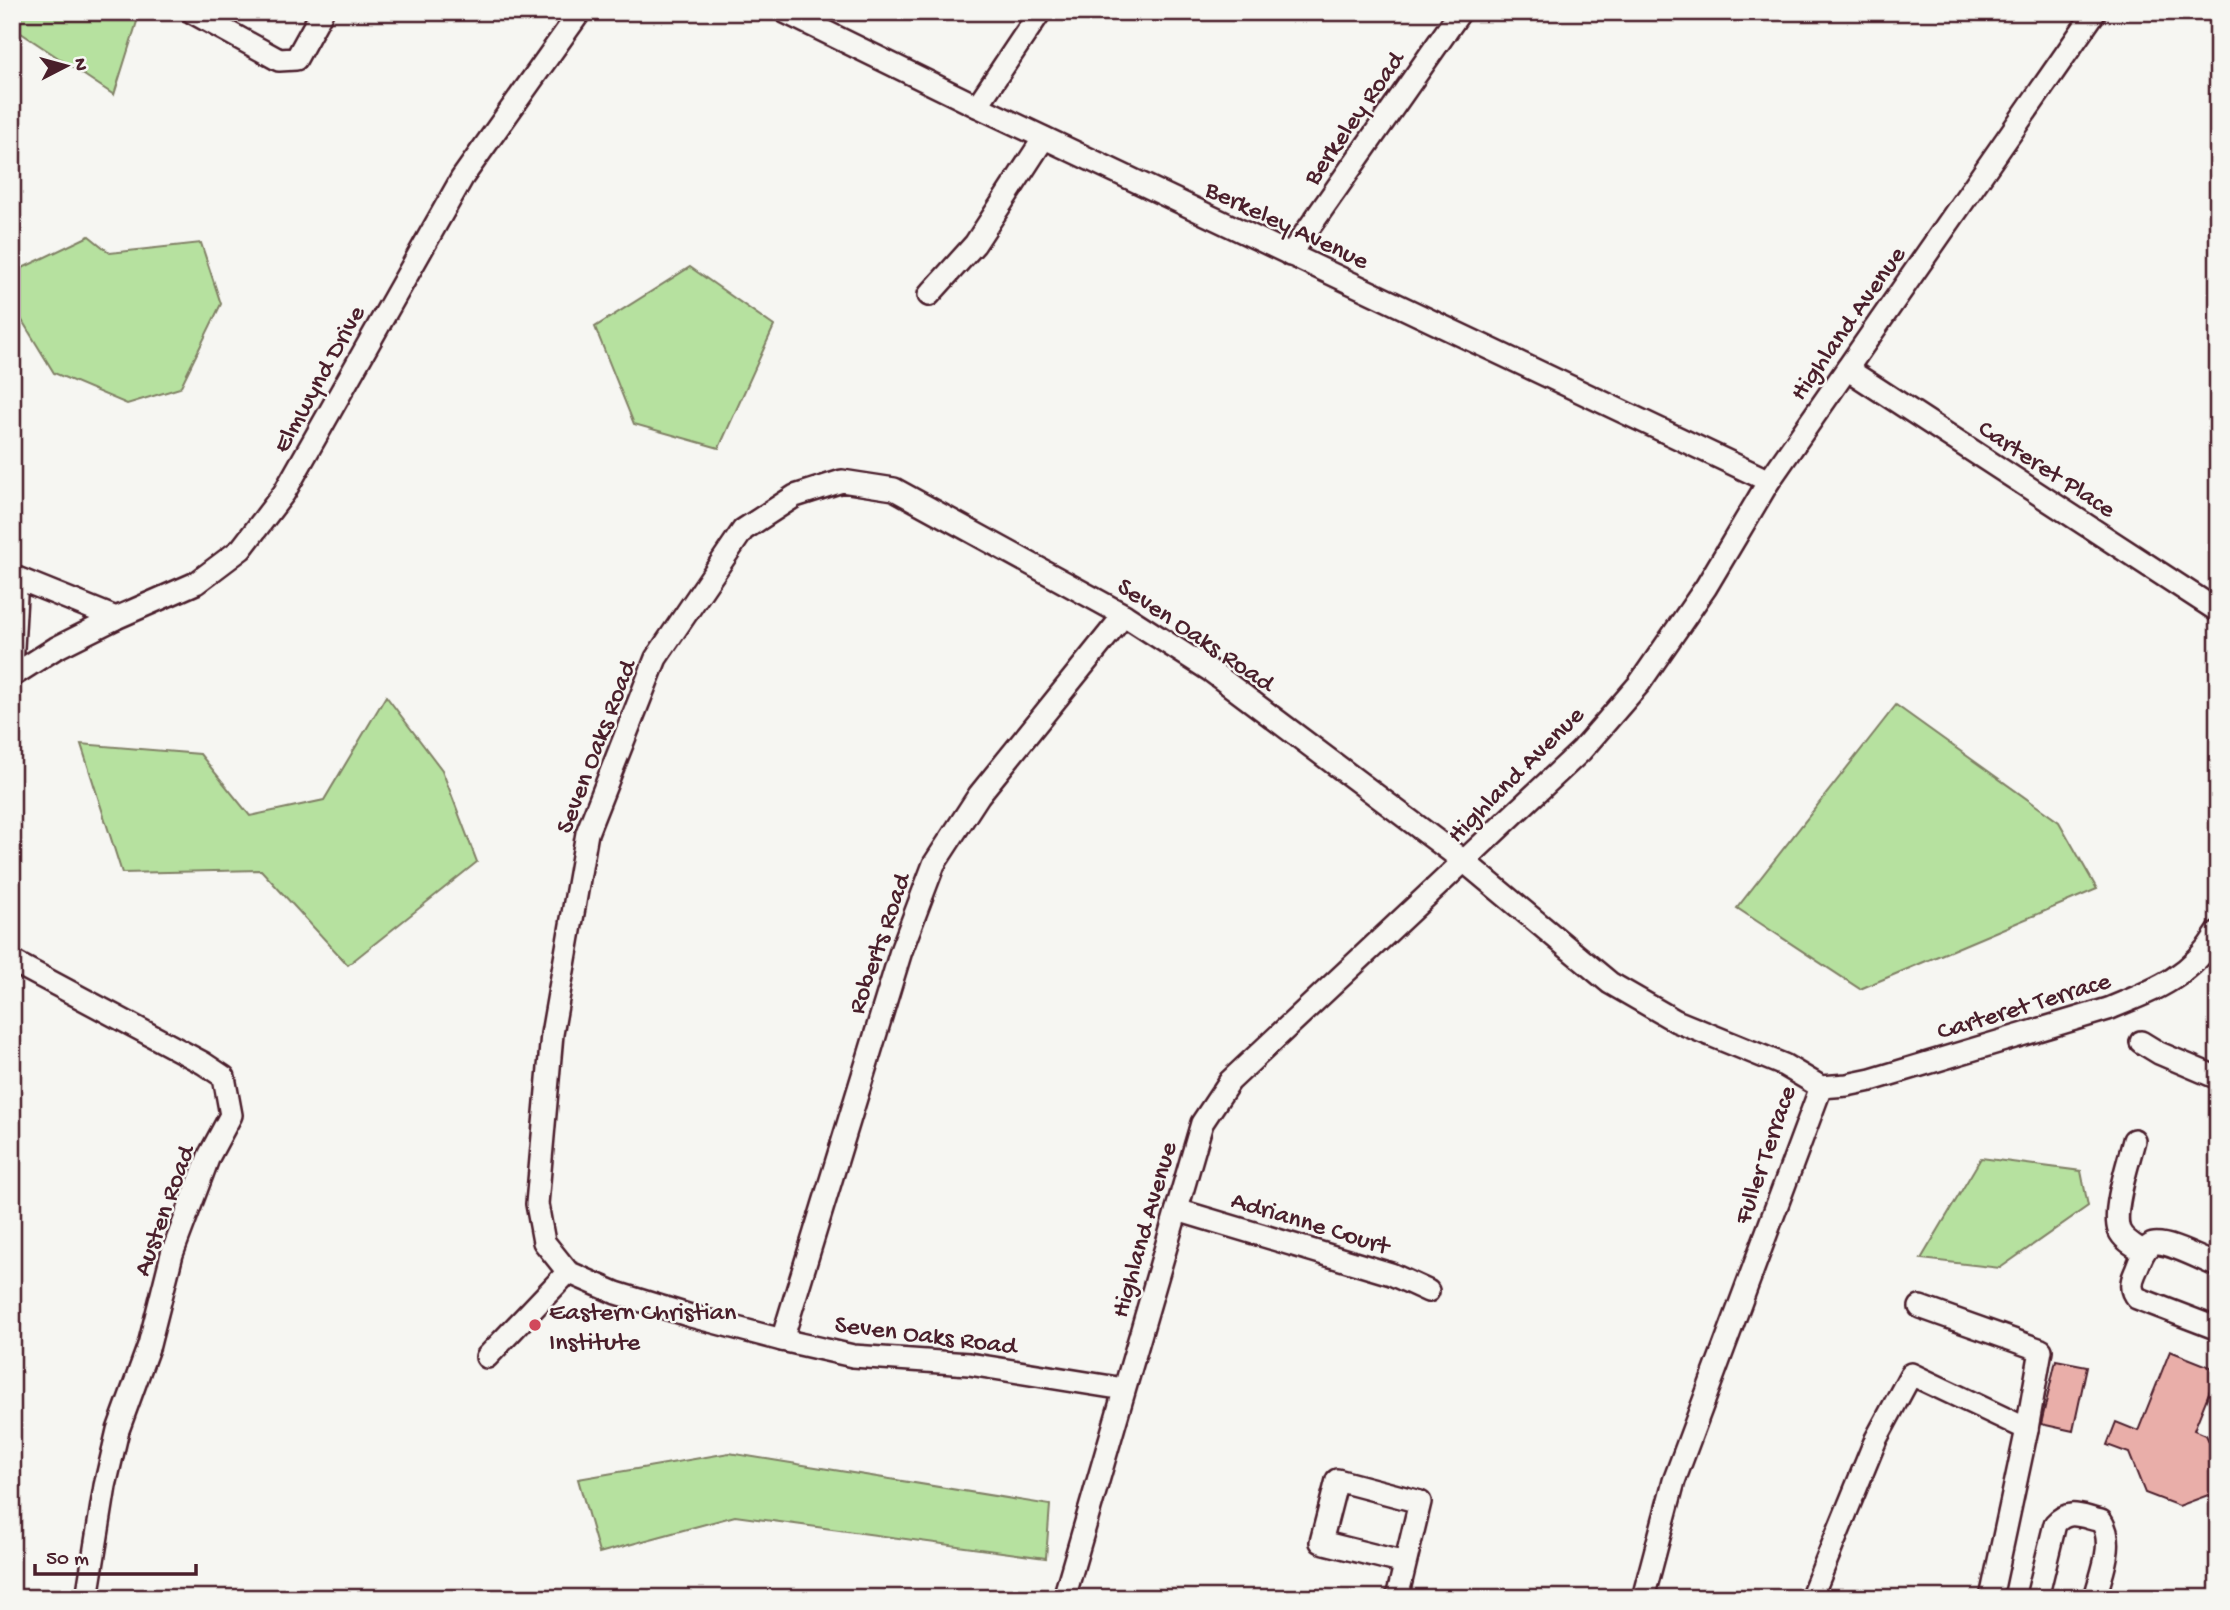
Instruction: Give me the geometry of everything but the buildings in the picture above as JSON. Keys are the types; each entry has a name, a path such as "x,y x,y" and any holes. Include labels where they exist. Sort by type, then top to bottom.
{"street":[{"path":"192,12 279,60 296,59 322,12"},
{"name":"Elmwynd Drive","path":"12,676 56,648 196,583 241,549 284,493 461,177 580,12"},
{"name":"Berkeley Avenue","path":"785,12 1044,138 1769,481"},
{"path":"977,106 1040,12"},
{"name":"Berkeley Road","path":"1290,255 1460,12"},
{"name":"Highland Avenue","path":"1064,1598 1202,1123 1230,1081 1581,751 1639,684 1706,587 1769,481 2095,12"},
{"path":"929,295 975,244 1044,138"},
{"name":"Carteret Place","path":"1847,369 2218,611"},
{"name":"Seven Oaks Road","path":"1124,1389 969,1364 853,1356 782,1340 616,1293 568,1272 544,1242 537,1204 552,1034 587,834 656,659 744,530 795,496 842,481 894,489 1124,615 1211,671 1465,862"},
{"path":"13,576 116,618"},
{"path":"12,665 16,596 13,576"},
{"name":"Roberts Road","path":"782,1340 901,951 933,864 979,795 1124,615"},
{"name":"Fuller Terrace","path":"1465,862 1611,983 1676,1021 1784,1065 1821,1087 1674,1481 1643,1598"},
{"name":"Carteret Terrace","path":"1821,1087 1871,1080 2108,1009 2144,995 2179,977 2208,948 2218,932"},
{"name":"Austen Road","path":"12,961 203,1063 224,1077 231,1115 209,1156 172,1254 149,1345 118,1430 105,1486 87,1598"},
{"path":"2141,1042 2159,1053 2218,1078"},
{"path":"2134,1140 2122,1187 2119,1230 2125,1239 2218,1266"},
{"name":"Adrianne Court","path":"1177,1210 1391,1274 1428,1291"},
{"path":"2153,1247 2132,1280 2134,1296 2218,1329"},
{"path":"486,1357 568,1272"},
{"path":"1920,1307 2041,1350 1991,1598"},
{"path":"1811,1598 1876,1439 1910,1374 2027,1429"},
{"path":"1397,1598 1420,1502 1337,1480 1321,1542 1405,1563"},
{"path":"2037,1598 2055,1524 2063,1516 2071,1514 2101,1521 2107,1530 2108,1544 2095,1598"}],"green space":[{"path":"12,12 140,12 114,95 12,27"},
{"path":"89,236 110,253 201,243 221,304 180,388 127,404 54,373 12,304 12,273"},
{"path":"690,267 774,326 719,448 634,424 595,327"},
{"path":"386,696 442,770 477,862 348,965 261,870 122,873 81,744 200,754 250,816 324,800"},
{"path":"1896,705 2059,822 2097,889 1860,989 1737,908"},
{"path":"1981,1158 2081,1171 2088,1206 2000,1268 1921,1259"},
{"path":"729,1453 1050,1505 1046,1558 735,1516 599,1553 578,1479"}],"place":[{"name":"Eastern Christian Institute","path":"535,1325"}]}
